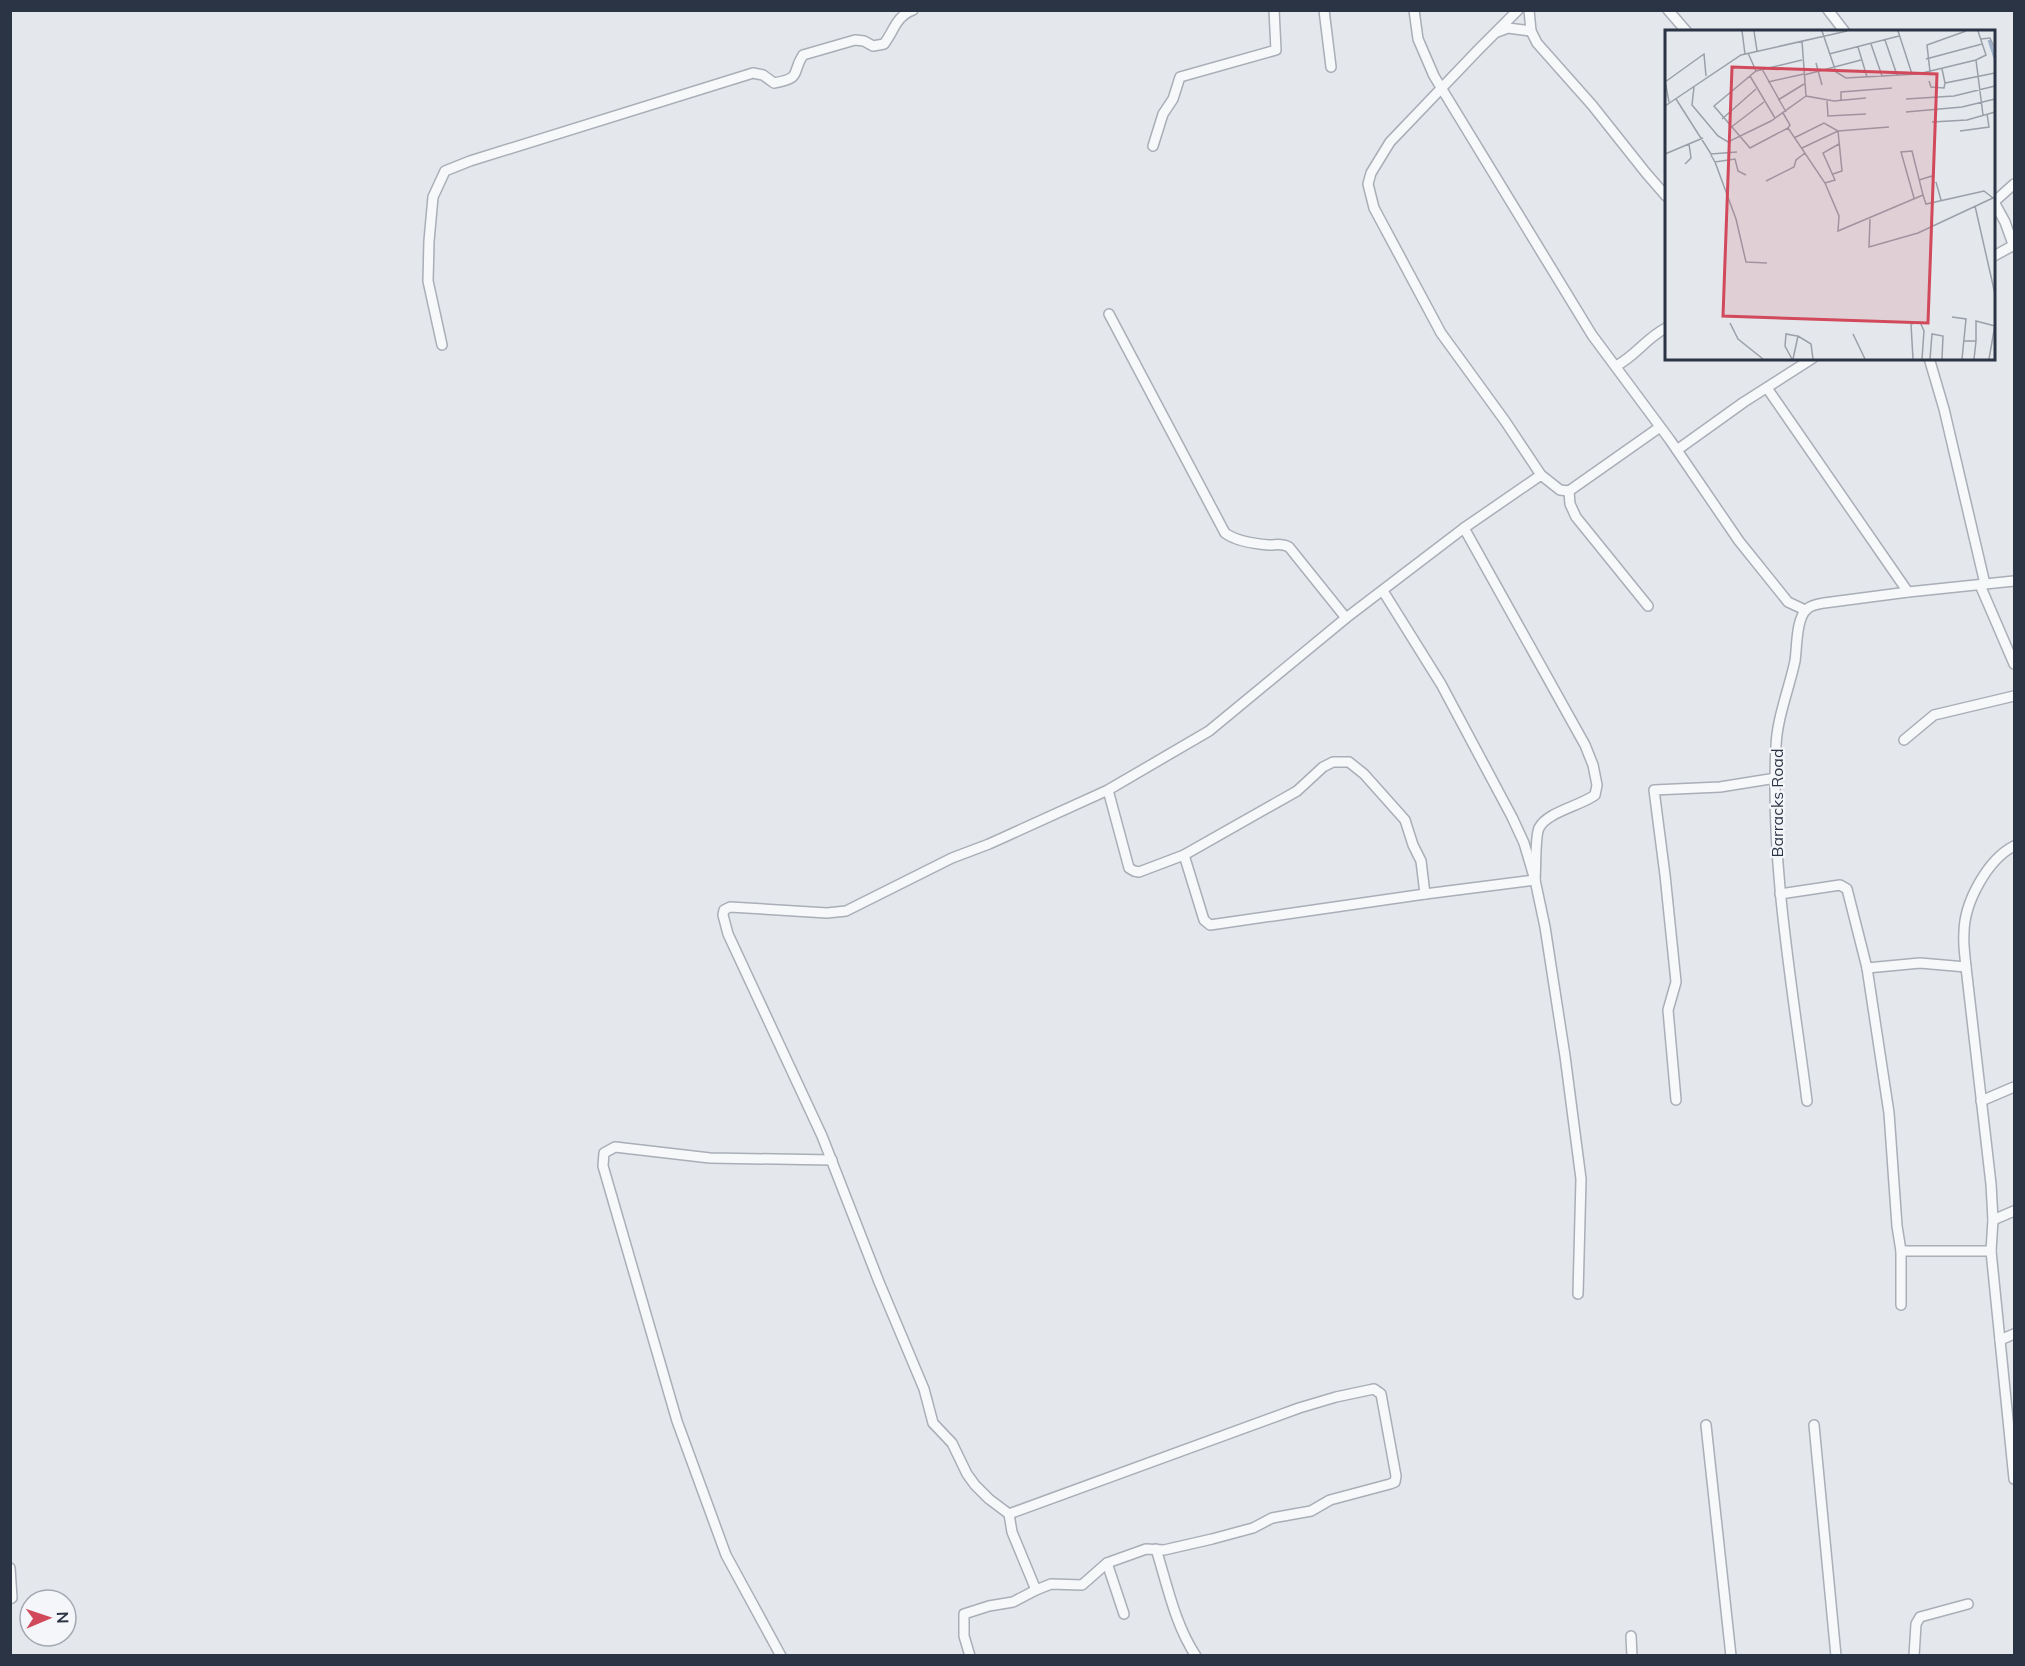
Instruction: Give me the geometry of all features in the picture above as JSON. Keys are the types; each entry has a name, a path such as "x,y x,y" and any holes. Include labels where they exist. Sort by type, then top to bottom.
{"street":[{"path":"442,345 428,281 433,197 445,171 470,161 753,72 763,75 774,83 789,81 798,71 803,55 855,40 864,41 873,46 884,44 896,22 906,13 914,10"},
{"path":"1153,146 1163,114 1173,99 1179,77 1276,50 1274,10"},
{"path":"1323,10 1331,67"},
{"path":"1414,10 1418,39 1434,76 1592,336 1677,450 1739,541 1788,602 1805,610 1824,603 2014,581"},
{"path":"1518,10 1390,142 1371,173 1368,184 1374,208 1441,333 1541,475 1560,490 1569,491 1660,427"},
{"path":"1529,10 1531,31 1537,44 1592,105 1665,195"},
{"path":"1668,10 1685,30"},
{"path":"1828,10 1843,30"},
{"path":"1495,33 1508,28 1531,31"},
{"path":"1995,201 2014,184"},
{"path":"1995,204 2014,246 1995,256"},
{"path":"1109,314 1225,533 1232,538 1269,545 1282,543 1289,547 1346,618"},
{"path":"1616,366 1642,348 1651,336 1665,329"},
{"path":"1677,450 1810,360"},
{"path":"1930,360 1944,409 1982,584 2014,664"},
{"path":"1767,388 1908,592"},
{"path":"1036,1590 1012,1532 1009,1514 975,1485 952,1443 933,1423 924,1389 879,1282 832,1160 728,934 723,915 724,909 730,907 827,913 846,911 952,858 989,844 1108,790 1209,731 1346,618 1464,528 1541,475"},
{"path":"1569,491 1570,504 1576,517 1648,606"},
{"path":"1464,528 1540,662 1585,745 1593,765 1597,785 1595,795 1549,818 1538,829 1535,880"},
{"path":"1383,591 1441,684 1512,817 1524,843 1535,880 1564,1045 1581,1179 1578,1294"},
{"name":"Barracks Road","path":"1805,610 1799,627 1795,661 1776,744 1776,836 1780,894 1807,1101"},
{"path":"1904,740 1934,715 2014,696"},
{"path":"1108,790 1129,868 1139,872 1184,855 1296,790 1323,767 1333,762 1349,762 1364,774 1405,820 1421,861 1425,894"},
{"path":"1676,1100 1668,1010 1676,982 1654,790 1720,787 1776,778"},
{"path":"2014,846 1993,864 1973,891 1964,931 1966,967 1991,1184 1993,1220 1991,1251 2014,1479"},
{"path":"1184,855 1204,920 1210,925 1535,880"},
{"path":"1780,894 1833,885 1840,885 1847,889 1867,968 1889,1113 1897,1226 1901,1251 1901,1305"},
{"path":"1867,968 1920,963 1966,967"},
{"path":"1981,1101 2014,1087"},
{"path":"781,1656 726,1555 677,1421 603,1166 604,1153 615,1147 710,1158 832,1160"},
{"path":"1993,1220 2014,1211"},
{"path":"1901,1251 1991,1251"},
{"path":"2000,1340 2014,1334"},
{"path":"970,1656 964,1636 964,1614 989,1606 1014,1602 1051,1584 1082,1585 1107,1563 1146,1549 1164,1550 1253,1528 1272,1518 1311,1511 1330,1500 1395,1482 1395,1469 1381,1394 1374,1389 1299,1408 1009,1514"},
{"path":"1706,1425 1731,1656"},
{"path":"1814,1425 1836,1656"},
{"path":"1156,1549 1177,1615 1188,1644 1196,1656"},
{"path":"1107,1563 1124,1614"},
{"path":"10,1568 12,1598 10,1599"},
{"path":"1914,1656 1916,1624 1920,1617 1968,1604"},
{"path":"1631,1636 1632,1656"}]}
